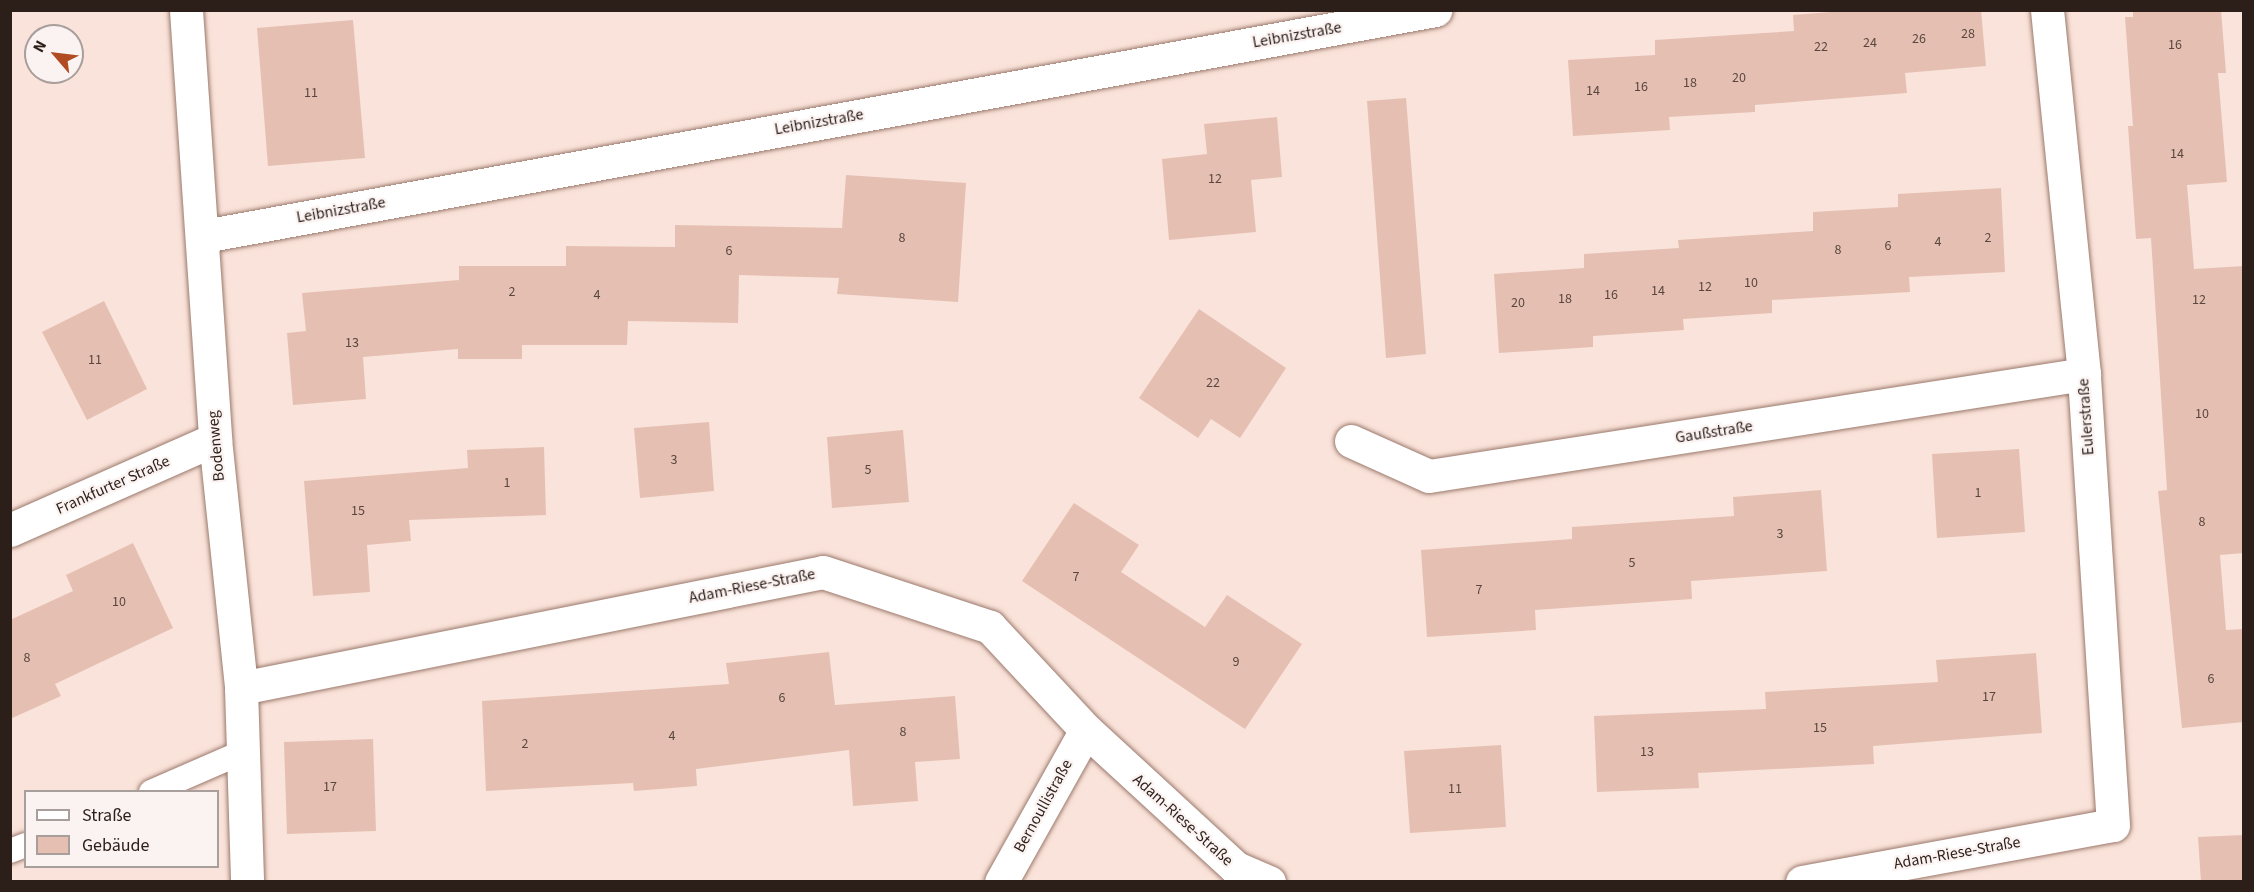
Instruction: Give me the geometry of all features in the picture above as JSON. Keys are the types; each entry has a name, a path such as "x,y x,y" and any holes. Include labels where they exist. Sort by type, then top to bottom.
{"street":[{"name":"Bodenweg","path":"186,10 204,236 215,439 241,688 247,882"},
{"name":"Leibnizstraße","path":"204,236 1435,10"},
{"name":"Eulerstraße","path":"2047,10 2084,374 2112,825"},
{"name":"Gaußstraße","path":"1351,441 1430,476 2084,374"},
{"name":"Frankfurter Straße","path":"10,530 215,439"},
{"name":"Adam-Riese-Straße","path":"241,688 823,572 990,627 1086,730 1236,868 1269,882"},
{"name":"Bernoullistraße","path":"1001,882 1086,730"},
{"name":"Adam-Riese-Straße","path":"1802,882 2112,825"}],"lane":[{"path":"156,790 243,752"}],"building":[{"path":"1856,10 1981,10 1986,66 1905,73 1907,93 1755,105 1755,112 1669,117 1670,130 1573,136 1568,60 1655,55 1655,40 1794,31 1793,15"},
{"path":"2133,10 2221,10 2226,73 2218,73 2227,182 2187,185 2194,269 2244,266 2244,553 2220,555 2226,630 2244,629 2244,722 2182,728 2158,491 2167,490 2151,238 2136,239 2128,126 2133,126 2125,17 2133,17"},
{"path":"353,20 365,158 268,166 257,28"},
{"path":"1406,98 1426,354 1386,358 1367,101"},
{"path":"1277,117 1282,177 1251,180 1256,232 1169,240 1162,159 1207,154 1204,124"},
{"path":"846,175 966,183 958,302 837,294 839,278 739,275 738,323 628,321 627,345 522,345 522,359 458,359 458,349 363,357 366,399 293,405 287,333 306,331 302,293 459,280 459,266 566,266 566,246 675,247 675,225 842,228"},
{"path":"2001,188 2005,272 1909,277 1910,292 1772,300 1772,313 1683,319 1684,330 1593,336 1593,347 1499,353 1494,274 1584,268 1584,254 1679,248 1678,240 1813,231 1813,212 1898,207 1898,194"},
{"path":"104,301 147,389 87,420 42,332"},
{"path":"1199,309 1286,368 1240,438 1211,419 1198,438 1139,398"},
{"path":"709,422 714,491 640,498 634,428"},
{"path":"903,430 909,502 832,508 827,437"},
{"path":"544,447 546,515 409,520 411,541 367,545 370,592 313,596 304,481 468,468 467,450"},
{"path":"2019,449 2025,532 1937,538 1932,454"},
{"path":"1821,490 1827,571 1691,581 1692,599 1535,610 1536,630 1427,637 1421,550 1572,539 1572,527 1734,516 1733,497"},
{"path":"1074,503 1139,545 1121,572 1205,627 1227,595 1302,644 1245,729 1022,581"},
{"path":"133,543 173,628 55,684 61,696 10,719 10,620 73,591 66,575"},
{"path":"829,652 835,705 955,696 960,759 915,762 918,801 853,806 849,750 696,769 697,786 634,791 633,783 486,791 482,701 729,684 726,663"},
{"path":"2036,653 2042,733 1873,746 1874,764 1698,773 1699,788 1597,792 1594,716 1766,709 1765,692 1938,682 1936,660"},
{"path":"373,739 376,831 287,834 284,742"},
{"path":"1501,745 1506,827 1410,833 1404,751"},
{"path":"2244,835 2244,882 2201,882 2198,837"}]}
